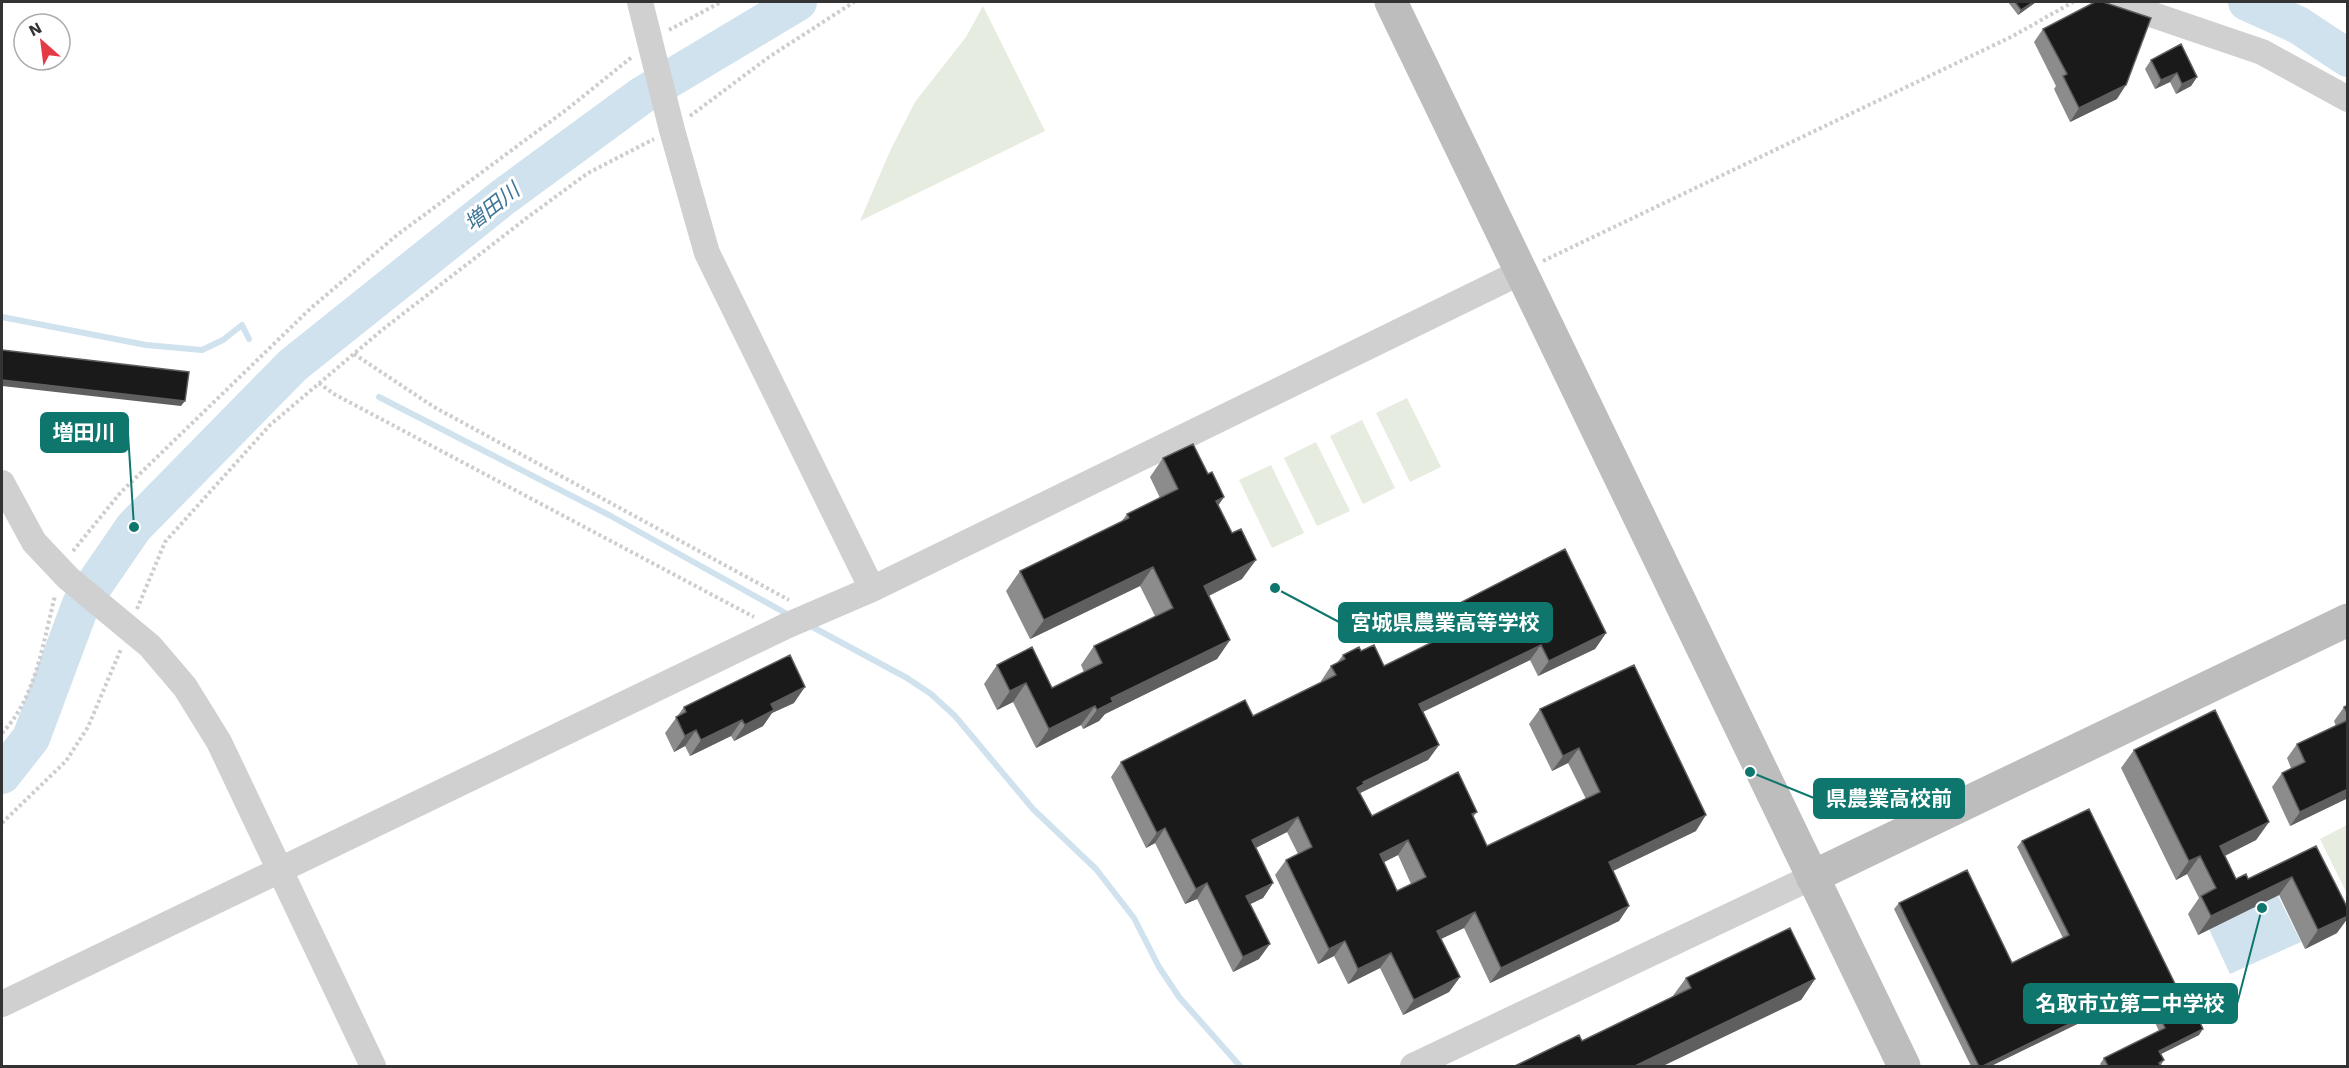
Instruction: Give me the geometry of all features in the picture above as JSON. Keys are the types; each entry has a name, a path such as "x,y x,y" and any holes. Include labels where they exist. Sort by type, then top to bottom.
{"street":[{"path":"640,2 706,253 872,589"},
{"path":"1391,2 1904,1066"},
{"path":"2115,2 2262,52 2348,99"},
{"path":"2,1004 797,622 872,589 1521,272"},
{"path":"2,483 34,542 64,574 150,646 185,687 214,733 373,1066"},
{"path":"1413,1066 2348,620"}],"path":[{"path":"2,733 11,723 34,680 64,574 121,492 311,308 397,235 651,47 721,2"},
{"path":"2,823 66,761 88,727 124,626 165,542 270,425 354,354 588,173 671,126 769,57 854,2"},
{"path":"1521,272 2013,36 2073,2"},
{"path":"354,354 434,407 797,622"},
{"path":"320,383 334,394 797,622"}],"shaded area":[{"path":"983,6 1045,131 860,221 890,151 915,102 966,37"},
{"path":"1407,398 1441,467 1410,482 1376,413"},
{"path":"1362,420 1395,488 1363,504 1330,436"},
{"path":"1316,442 1350,511 1317,526 1284,458"},
{"path":"1271,465 1304,533 1272,548 1239,480"},
{"path":"2347,825 2347,894 2320,839"}],"water":[{"path":"2277,894 2301,942 2230,974 2208,927"}],"building":[{"path":"2015,2 2033,2 2021,10"},
{"path":"2095,2 2103,2 2151,18 2126,85 2079,108 2063,76 2067,74 2043,29"},
{"path":"2181,44 2197,77 2182,84 2177,73 2161,80 2151,60"},
{"path":"2,350 189,372 185,401 2,380"},
{"path":"1193,444 1208,474 1212,472 1224,497 1216,501 1232,533 1241,529 1256,560 1204,586 1230,640 1111,698 1113,702 1097,710 1095,706 1049,729 1026,683 1010,691 997,665 1032,647 1052,688 1102,663 1094,646 1173,608 1153,567 1044,620 1020,571 1129,518 1127,514 1178,489 1163,458"},
{"path":"1565,549 1606,633 1549,661 1541,645 1419,704 1439,745 1363,782 1364,784 1357,788 1372,816 1458,772 1477,812 1472,814 1487,846 1600,792 1579,748 1563,756 1540,709 1634,665 1706,815 1609,862 1629,906 1501,968 1475,912 1437,931 1460,977 1414,1000 1391,953 1358,969 1345,941 1329,949 1286,860 1312,847 1298,817 1252,840 1273,883 1246,896 1270,944 1243,957 1207,883 1196,889 1165,828 1157,833 1121,762 1245,700 1253,716 1336,675 1331,666 1345,659 1343,655 1359,647 1361,651 1374,645 1384,666 1463,627 1452,607","holes":["1408,840 1426,877 1397,891 1380,854"]},
{"path":"790,655 805,687 771,704 774,710 745,725 742,720 701,740 696,730 685,736 676,717 686,712 684,707"},
{"path":"2215,710 2269,822 2220,846 2236,879 2246,874 2248,879 2316,846 2348,909 2348,916 2318,930 2292,877 2211,916 2201,896 2216,888 2200,856 2189,861 2134,750"},
{"path":"2348,720 2348,789 2300,812 2282,773 2305,762 2297,744"},
{"path":"2089,809 2184,1002 2189,999 2203,1029 2159,1051 2164,1060 2159,1063 2161,1066 2108,1066 2104,1058 2165,1028 2145,987 1979,1066 1899,903 1967,870 2012,963 2067,936 2069,935 2022,841"},
{"path":"1790,928 1815,979 1635,1066 1515,1066 1579,1035 1582,1041 1691,988 1686,978"}],"waterway":[{"name":"増田川","path":"2,775 31,738 81,604 134,527 293,365 502,198 641,96 798,2"},
{"name":"増田川","path":"2247,2 2298,25 2348,58"},
{"path":"2,317 146,345 202,350 223,340 242,325 249,339"},
{"path":"379,397 609,515 789,615"},
{"path":"807,624 907,678 931,694 955,716 1033,809 1096,869 1134,918 1159,967 1179,997 1240,1066"}],"place":[{"name":"増田川","path":"134,527"},
{"name":"宮城県農業高等学校","path":"1275,588"},
{"name":"県農業高校前","path":"1750,772"},
{"name":"名取市立第二中学校","path":"2262,908"}]}
